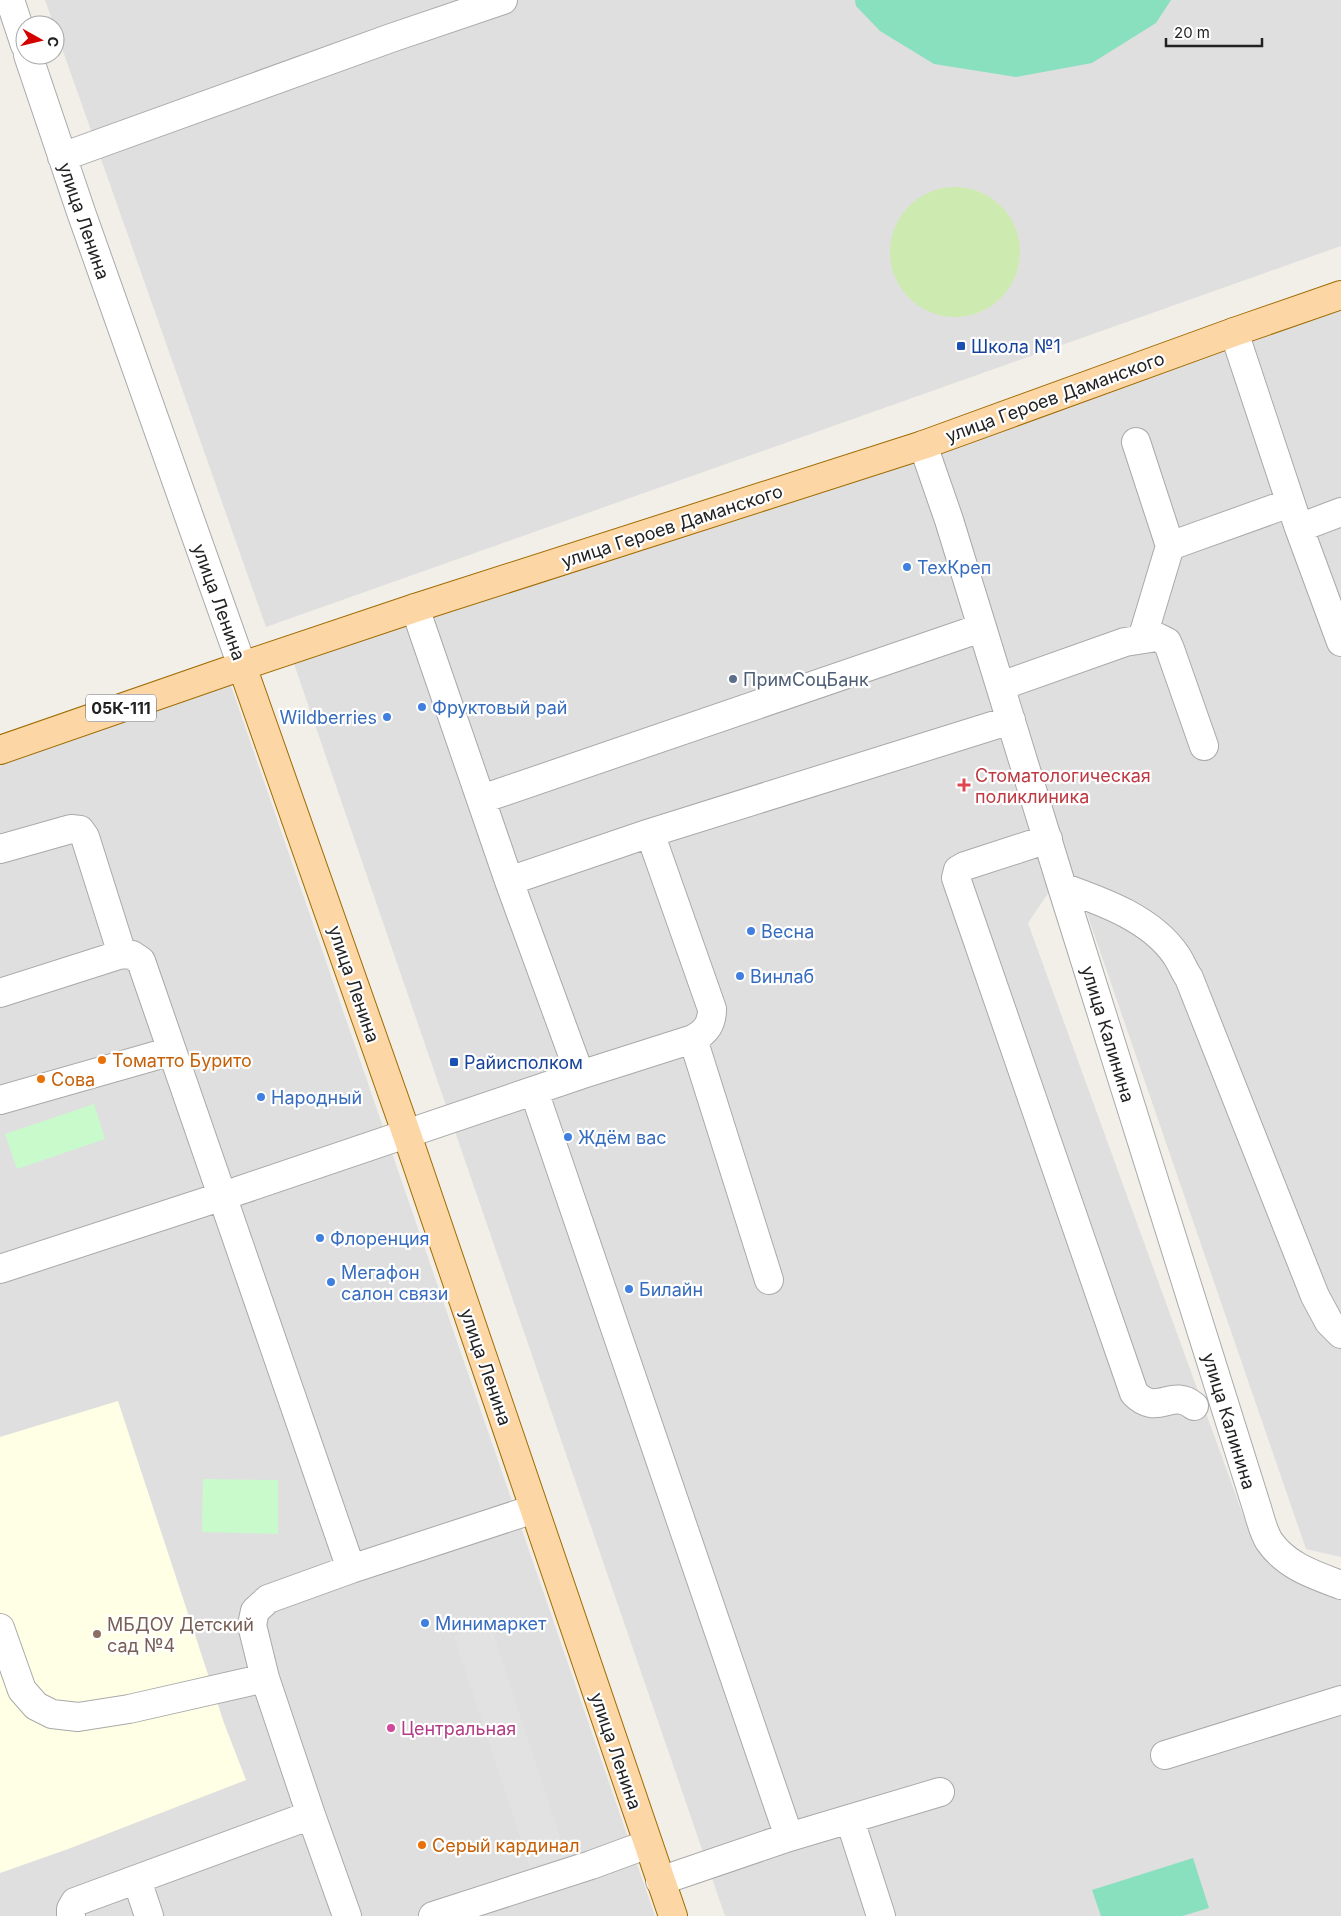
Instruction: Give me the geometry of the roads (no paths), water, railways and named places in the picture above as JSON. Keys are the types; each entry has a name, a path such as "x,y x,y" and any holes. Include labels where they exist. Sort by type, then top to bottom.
{"main road":[{"name":"улица Героев Даманского","path":"0,750 415,608 923,445 1341,295"},
{"name":"улица Ленина","path":"242,666 407,1135 673,1916"}],"street":[{"path":"10,0 15,15"},
{"path":"62,157 381,41 503,0"},
{"name":"улица Ленина","path":"31,65 242,666"},
{"path":"1234,332 1295,515 1341,642"},
{"path":"1136,442 1170,546 1142,638"},
{"name":"улица Калинина","path":"923,445 949,520 1062,887 1268,1540 1284,1558 1307,1573 1341,1585"},
{"path":"1170,546 1295,515 1341,512"},
{"path":"415,608 509,882 580,1075"},
{"path":"482,799 981,628"},
{"path":"1001,686 1125,642 1158,637 1167,642 1204,746"},
{"path":"509,882 650,833 1011,720"},
{"path":"0,850 71,829 80,830 85,836 122,954"},
{"path":"0,1268 223,1196 580,1075 693,1039 707,1030 711,1020 712,1009 650,833"},
{"path":"1048,839 965,866 958,870 956,878 1134,1394 1141,1401 1152,1405 1179,1398 1186,1399 1194,1406"},
{"path":"1062,887 1086,895 1133,917 1156,934 1175,953 1192,987 1315,1296 1329,1322 1341,1334"},
{"path":"0,993 122,954 132,955 142,961 351,1569"},
{"path":"693,1039 769,1280"},
{"path":"0,1100 172,1052"},
{"path":"534,1091 789,1837"},
{"path":"347,1916 265,1678 252,1625 255,1611 268,1599 351,1569 534,1509"},
{"path":"0,1628 22,1690 36,1706 52,1714 78,1717 129,1709 265,1678"},
{"path":"1165,1755 1341,1700"},
{"path":"660,1880 789,1837 940,1792"},
{"path":"71,1916 71,1909 75,1902 311,1815"},
{"path":"850,1820 881,1916"},
{"path":"433,1916 462,1912 648,1844"},
{"path":"137,1880 149,1916"}],"place":[{"name":"Школа №1","path":"961,346"},
{"name":"ТехКреп","path":"907,567"},
{"name":"ПримСоцБанк","path":"733,679"},
{"name":"Фруктовый рай","path":"422,707"},
{"name":"Wildberries","path":"387,717"},
{"name":"Стоматологическая поликлиника","path":"964,785"},
{"name":"Весна","path":"751,931"},
{"name":"Винлаб","path":"740,976"},
{"name":"Томатто Бурито","path":"102,1060"},
{"name":"Райисполком","path":"454,1062"},
{"name":"Сова","path":"41,1079"},
{"name":"Народный","path":"261,1097"},
{"name":"Ждём вас","path":"568,1137"},
{"name":"Флоренция","path":"320,1238"},
{"name":"Мегафон салон связи","path":"331,1282"},
{"name":"Билайн","path":"629,1289"},
{"name":"Минимаркет","path":"425,1623"},
{"name":"МБДОУ Детский сад №4","path":"97,1634"},
{"name":"Центральная","path":"391,1728"},
{"name":"Серый кардинал","path":"422,1845"}]}
